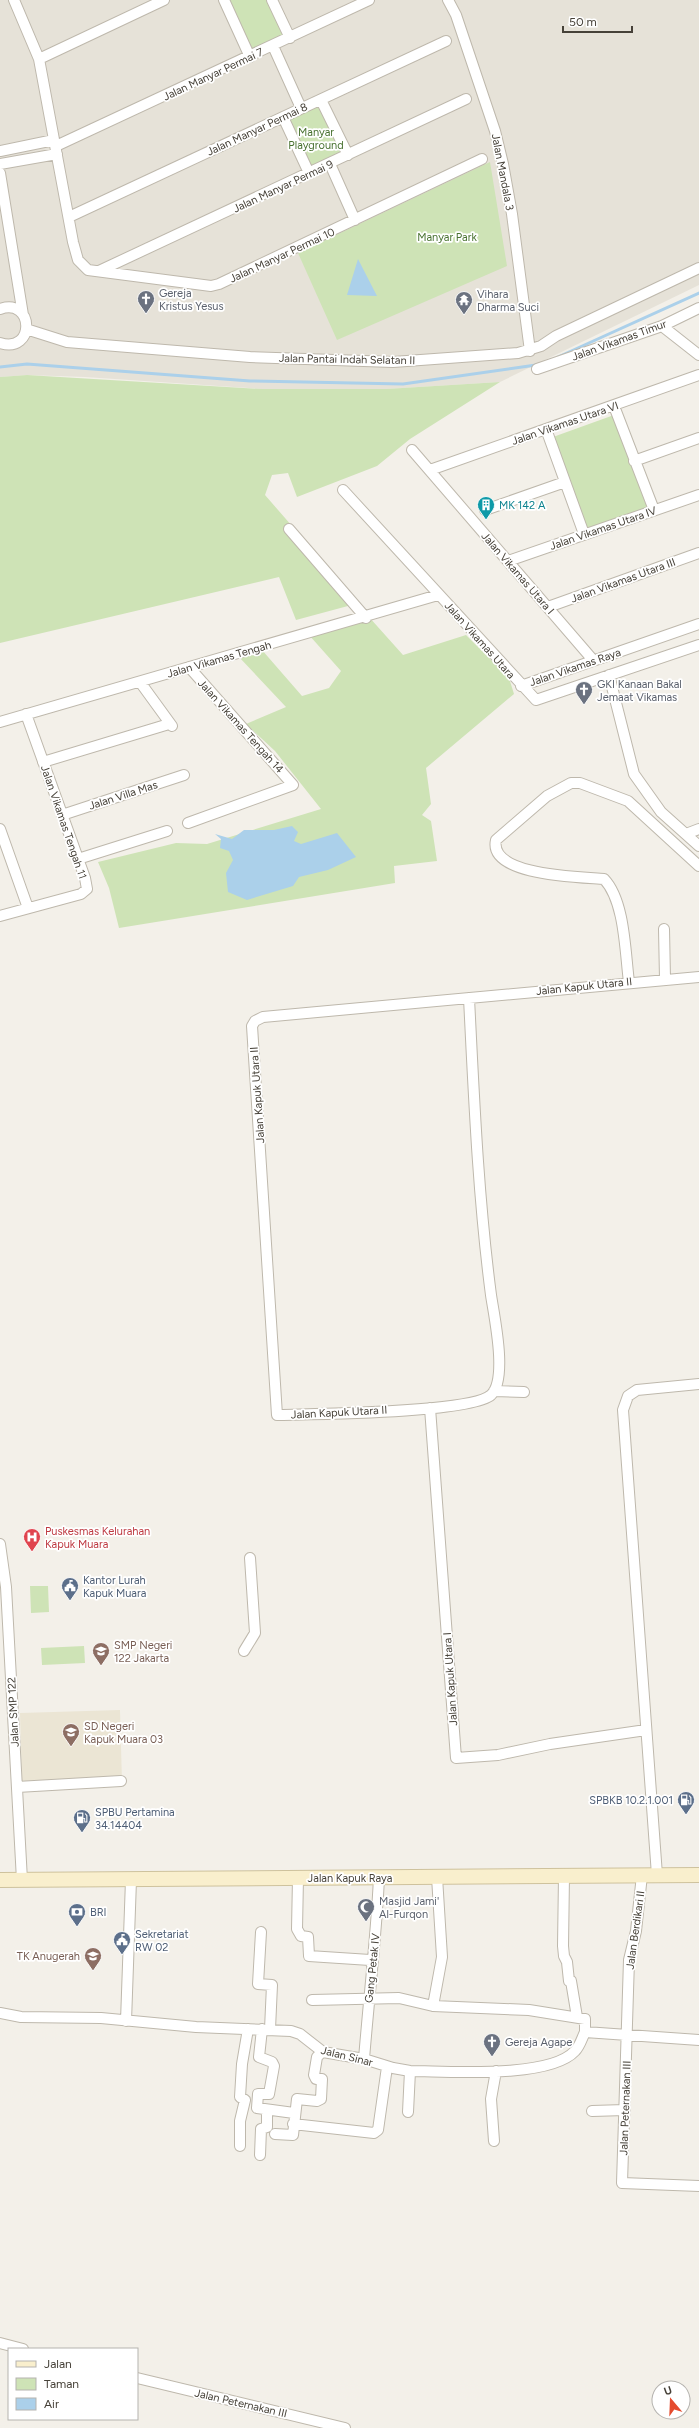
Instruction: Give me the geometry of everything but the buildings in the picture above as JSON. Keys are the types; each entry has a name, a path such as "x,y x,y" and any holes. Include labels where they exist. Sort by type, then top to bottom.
{"main road":[{"name":"Jalan Kapuk Raya","path":"0,1880 699,1875"}],"street":[{"name":"Jalan Manyar Permai 10","path":"14,0 39,59 68,217 78,260 88,270 215,285 482,159"},
{"path":"39,59 164,0"},
{"path":"224,0 250,57"},
{"path":"272,0 290,38"},
{"name":"Jalan Manyar Permai 7","path":"56,147 369,0"},
{"name":"Jalan Mandala 3","path":"448,0 456,15 495,130 512,214 530,351"},
{"name":"Jalan Manyar Permai 8","path":"68,217 446,41"},
{"path":"273,46 302,108"},
{"name":"Jalan Manyar Permai 9","path":"98,272 466,99"},
{"path":"321,100 348,155"},
{"path":"283,117 310,173"},
{"path":"0,151 56,147"},
{"path":"0,164 56,147"},
{"path":"330,164 355,220"},
{"path":"0,173 26,329 22,338 14,344 0,343"},
{"name":"Jalan Pantai Indah Selatan II","path":"26,329 67,342 250,357 393,362 530,351 699,268"},
{"path":"0,309 11,308 23,315"},
{"name":"Jalan Vikamas Timur","path":"537,369 662,326 699,308"},
{"path":"662,326 699,355"},
{"name":"Jalan Vikamas Utara VI","path":"430,470 699,375"},
{"path":"614,406 654,510"},
{"path":"546,429 584,534"},
{"path":"634,461 699,438"},
{"name":"Jalan Vikamas Utara I","path":"412,450 593,660"},
{"path":"485,510 565,482"},
{"name":"Jalan Vikamas Utara","path":"343,490 522,687"},
{"name":"Jalan Vikamas Utara IV","path":"508,561 699,495"},
{"path":"288,529 366,618"},
{"name":"Jalan Vikamas Utara III","path":"548,607 699,553"},
{"name":"Jalan Vikamas Tengah","path":"0,722 366,618 438,595"},
{"name":"Jalan Vikamas Raya","path":"699,624 593,660 522,687 534,699 538,700 699,645"},
{"name":"Jalan Vikamas Tengah 14","path":"188,823 293,785 189,668"},
{"path":"609,675 634,774 662,812 699,846"},
{"path":"43,762 170,725 140,682"},
{"name":"Jalan Vikamas Tengah 11","path":"0,916 81,894 87,889 78,859 26,714"},
{"name":"Jalan Villa Mas","path":"62,815 184,775"},
{"path":"629,982 620,914 609,885 604,879 523,870 510,863 500,853 495,846 496,840 547,796 571,783 580,782 628,801 699,866"},
{"path":"0,829 2,844 28,908"},
{"path":"686,834 699,829"},
{"path":"78,859 167,831"},
{"path":"664,929 666,979"},
{"name":"Jalan Kapuk Utara II","path":"494,1391 485,1398 472,1403 430,1413 277,1415 252,1026 255,1021 263,1017 629,982 699,977"},
{"path":"469,998 481,1221 498,1343 499,1376 494,1391 524,1392"},
{"path":"656,1875 623,1410 625,1399 637,1390 699,1384"},
{"name":"Jalan Kapuk Utara I","path":"430,1413 456,1758 498,1755 550,1744 646,1730"},
{"name":"Jalan SMP 122","path":"0,1544 6,1588 22,1880"},
{"path":"244,1651 255,1633 250,1558"},
{"path":"17,1787 121,1781"},
{"name":"Jalan Berdikari II","path":"627,2034 629,1960 636,1931 642,1875"},
{"path":"564,1876 562,1946 564,1956 568,1962 569,1981 571,1982 577,2007 577,2017"},
{"path":"433,2006 442,1957 437,1877"},
{"path":"298,1878 297,1929 301,1936 308,1937 309,1956 370,1960 372,1963"},
{"name":"Gang Petak IV","path":"364,2058 372,1963 375,1952 379,1878"},
{"path":"126,2021 131,1880"},
{"path":"261,1932 258,1984 272,1985 266,2029 259,2057 272,2062 274,2066 270,2094 258,2094 257,2108 294,2113"},
{"path":"312,2000 405,1999 433,2006 529,2010 584,2018 585,2032 699,2040"},
{"name":"Jalan Sinar","path":"0,2013 22,2017 101,2018 126,2021 266,2029 300,2034 322,2052 364,2058 387,2067 410,2071 496,2071 530,2069 560,2060 575,2052 585,2032"},
{"path":"240,2146 240,2121 245,2100 240,2097 241,2065 248,2029"},
{"name":"Jalan Peternakan III","path":"627,2034 622,2183 699,2186"},
{"path":"275,2134 292,2136 297,2099 317,2101 321,2099 322,2079 316,2079 314,2075 317,2056 322,2052"},
{"path":"293,2124 374,2133 378,2130 387,2067"},
{"path":"408,2112 410,2071"},
{"path":"494,2141 491,2099 496,2071"},
{"path":"260,2155 261,2129 267,2127 267,2110"},
{"path":"592,2111 625,2110"},
{"path":"0,2343 19,2348"},
{"name":"Jalan Peternakan III","path":"138,2378 345,2428"}],"shaded area":[{"path":"0,0 699,0 699,285 500,382 386,389 262,389 85,377 27,375 0,377"},
{"name":"SD Negeri Kapuk Muara 03","path":"120,1710 122,1782 22,1785 20,1713"}],"green space":[{"path":"224,0 272,0 290,38 250,57"},
{"name":"Manyar Playground","path":"320,102 345,154 313,169 308,166 286,117"},
{"name":"Manyar Park","path":"490,162 507,266 337,340 298,253"},
{"path":"27,375 262,389 386,389 500,382 410,439 377,466 297,497 288,473 272,475 265,495 359,603 296,620 279,577 0,643 0,377"},
{"path":"614,415 648,510 587,532 553,437"},
{"path":"369,617 403,655 466,635 509,678 514,694 426,768 431,804 422,815 431,821 437,861 394,866 395,883 119,928 109,888 98,862 176,843 207,844 321,809 275,751 246,724 286,707 239,657 262,650 302,696 329,688 341,671 309,635"},
{"path":"30,1586 48,1586 49,1612 31,1613"},
{"path":"84,1646 85,1663 42,1665 41,1648"}],"water":[{"path":"358,259 377,296 347,295"},
{"path":"292,826 298,832 294,841 301,844 337,833 356,857 328,870 299,877 293,886 247,900 228,892 226,873 233,860 229,851 220,848 221,839 215,834 232,839 244,830 274,830"}],"waterway":[{"path":"558,357 699,293"},
{"path":"0,367 27,364 250,381 403,384 536,365"}],"place":[{"name":"Gereja Kristus Yesus","path":"146,314"},
{"name":"Vihara Dharma Suci","path":"464,315"},
{"name":"MK 142 A","path":"486,520"},
{"name":"GKI Kanaan Bakal Jemaat Vikamas","path":"584,705"},
{"name":"Puskesmas Kelurahan Kapuk Muara","path":"32,1552"},
{"name":"Kantor Lurah Kapuk Muara","path":"70,1601"},
{"name":"SMP Negeri 122 Jakarta","path":"101,1666"},
{"name":"SD Negeri Kapuk Muara 03","path":"71,1747"},
{"name":"SPBKB 10.2.1.001","path":"686,1815"},
{"name":"SPBU Pertamina 34.14404","path":"82,1833"},
{"name":"Masjid Jami' Al-Furqon","path":"366,1922"},
{"name":"BRI","path":"77,1927"},
{"name":"Sekretariat RW 02","path":"122,1955"},
{"name":"TK Anugerah","path":"93,1971"},
{"name":"Gereja Agape","path":"492,2057"}]}
